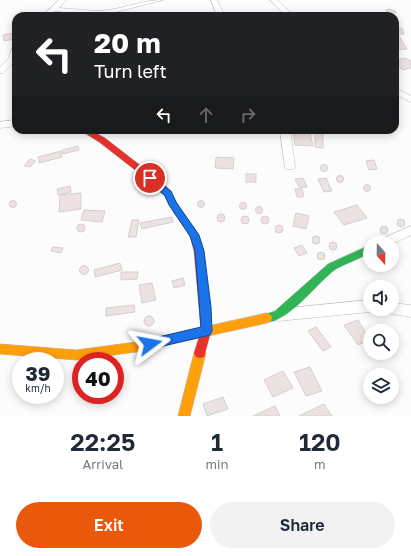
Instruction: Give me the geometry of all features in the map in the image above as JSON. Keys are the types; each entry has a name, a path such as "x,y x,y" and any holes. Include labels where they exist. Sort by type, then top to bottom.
{"street":[{"path":"49,12 63,0"},
{"path":"52,9 82,12 108,12 160,0"},
{"path":"214,0 219,12"},
{"path":"273,0 286,12"},
{"path":"0,71 12,60"},
{"path":"399,93 411,99"},
{"path":"0,125 12,124"},
{"path":"91,134 102,140 160,185 168,194 172,203 194,235 199,251 206,331 184,416"},
{"path":"286,134 290,167"},
{"path":"398,236 411,230"},
{"path":"278,315 332,267 363,252"},
{"path":"0,349 76,355 136,347 278,315 363,307"},
{"path":"399,309 411,311"}],"building":[{"path":"389,9 396,12 387,12 386,10"},
{"path":"399,28 402,28 404,34 399,34"},
{"path":"12,33 12,40 4,41 3,35"},
{"path":"399,36 407,49 399,50"},
{"path":"405,58 411,61 411,68 403,70 399,66 399,59"},
{"path":"293,134 310,134 313,146 295,145"},
{"path":"315,134 323,134 323,148 315,147"},
{"path":"78,146 79,150 63,154 62,150"},
{"path":"61,151 62,157 39,163 38,157"},
{"path":"216,157 234,158 233,169 215,168"},
{"path":"30,159 36,161 30,167 24,166"},
{"path":"374,160 377,169 369,170 366,161"},
{"path":"324,165 327,168 324,171 321,168"},
{"path":"246,174 256,174 256,182 246,182"},
{"path":"340,176 343,179 340,182 337,179"},
{"path":"303,178 307,187 300,188 295,179"},
{"path":"326,178 332,191 324,192 318,179"},
{"path":"367,184 370,185 370,191 367,192 364,191 363,188 364,185"},
{"path":"70,186 71,192 58,195 57,189"},
{"path":"295,189 302,189 304,197 297,197"},
{"path":"81,193 81,209 59,212 60,195"},
{"path":"13,200 16,201 16,207 13,208 10,207 9,204 10,201"},
{"path":"201,200 204,201 204,207 201,208 198,207 197,204 198,201"},
{"path":"243,202 246,203 246,209 243,210 240,209 239,206 240,203"},
{"path":"357,205 367,218 344,225 334,212"},
{"path":"259,206 262,207 262,213 259,214 256,213 255,210 256,207"},
{"path":"84,210 105,211 102,222 81,220"},
{"path":"296,213 309,216 306,229 293,226"},
{"path":"221,214 224,215 224,221 221,222 218,221 217,218 218,215"},
{"path":"245,216 248,217 248,223 245,224 242,223 241,220 242,217"},
{"path":"265,216 268,217 268,223 265,224 262,223 261,220 262,217"},
{"path":"172,217 173,222 142,229 140,223"},
{"path":"401,219 404,220 404,226 401,227 398,226 397,223 398,220"},
{"path":"132,220 139,220 136,237 128,237"},
{"path":"79,224 83,224 85,228 83,232 79,232 77,230 77,226"},
{"path":"277,225 281,225 283,229 281,233 277,233 275,231 275,227"},
{"path":"384,226 387,227 387,233 384,234 381,233 380,230 381,227"},
{"path":"314,236 318,236 320,240 318,244 314,244 312,242 312,238"},
{"path":"331,242 335,242 337,246 335,250 331,250 329,248 329,244"},
{"path":"302,245 307,253 299,256 294,248"},
{"path":"53,247 63,248 61,253 51,251"},
{"path":"319,252 323,252 325,256 323,260 319,260 317,258 317,254"},
{"path":"120,263 122,270 95,277 94,270"},
{"path":"82,266 86,266 88,270 86,274 82,274 80,272 80,268"},
{"path":"121,272 138,272 137,279 121,280"},
{"path":"183,278 185,285 174,288 172,281"},
{"path":"152,283 156,300 142,303 139,285"},
{"path":"134,305 135,312 106,316 106,308"},
{"path":"147,316 151,316 154,321 151,326 147,326 144,323 144,319"},
{"path":"358,320 363,328 363,343 358,345 344,325"},
{"path":"316,327 331,347 323,351 308,331"},
{"path":"310,367 322,391 306,396 294,372"},
{"path":"283,371 293,388 273,397 264,380"},
{"path":"223,397 228,409 207,416 203,404"},
{"path":"324,404 332,416 299,416"},
{"path":"275,406 280,416 253,416"}],"traffic: fast":[{"path":"267,318 278,315 332,267 363,252"}],"traffic: slow":[{"path":"0,349 76,355 136,347 267,318"},
{"path":"184,416 200,353"}],"traffic: jam":[{"path":"91,134 102,140 160,185 168,194 176,209 194,235 199,251 206,331 200,353"}],"route":[{"path":"150,178 160,185 168,194 172,203 194,235 199,251 206,331 150,344"}]}
